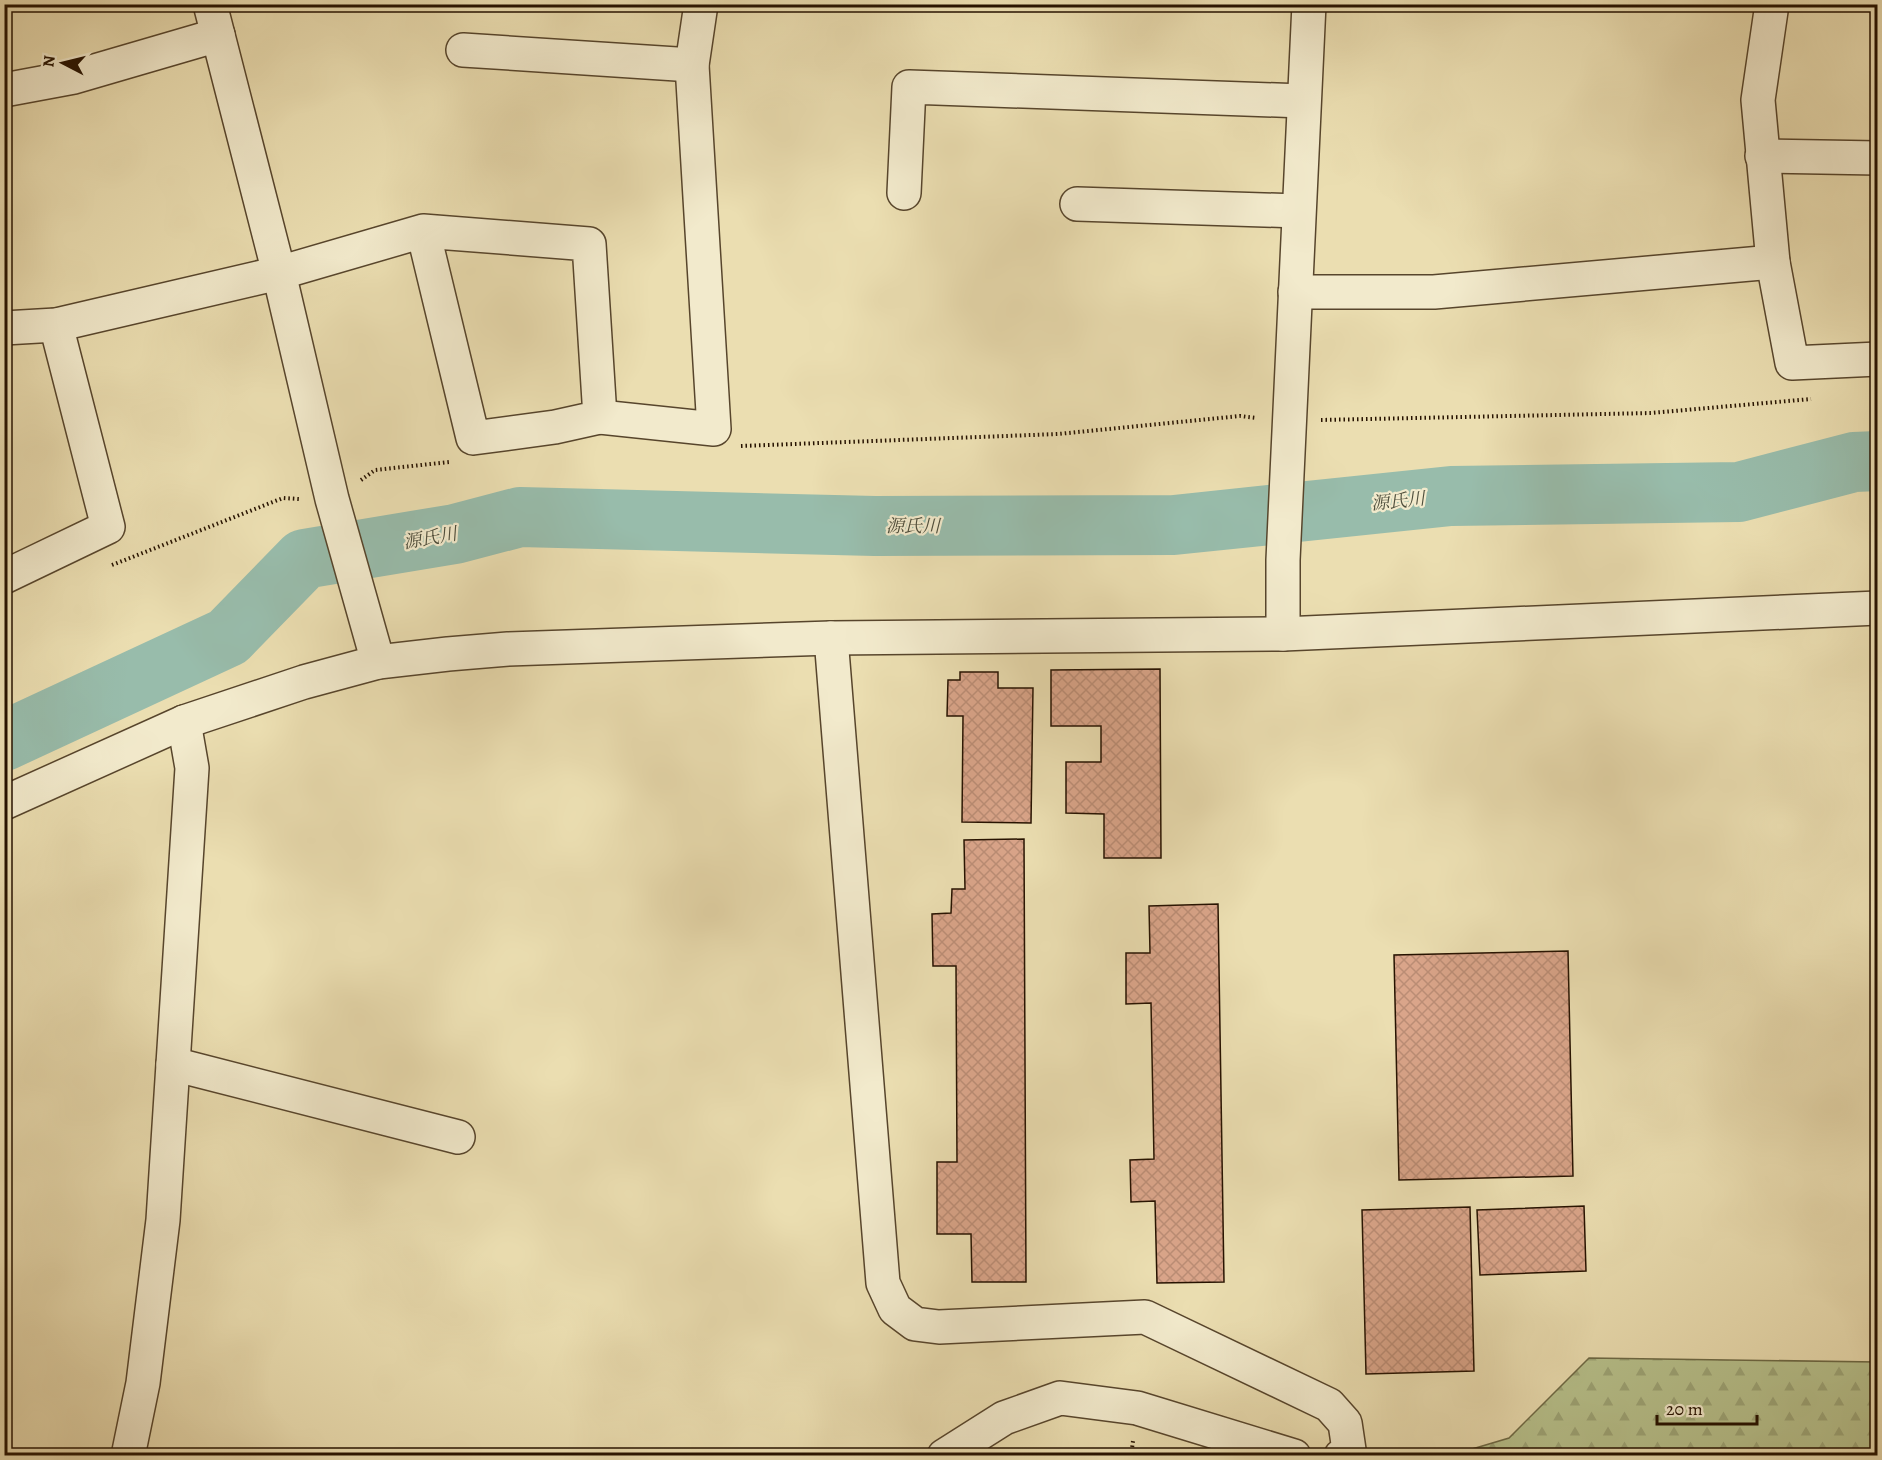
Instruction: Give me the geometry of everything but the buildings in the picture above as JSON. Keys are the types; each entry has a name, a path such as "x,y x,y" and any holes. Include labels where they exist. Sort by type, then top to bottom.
{"street":[{"path":"423,231 473,438 555,427 600,417 714,429 692,65 701,4"},
{"path":"1283,634 1283,560 1288,436 1309,4"},
{"path":"1772,4 1758,100 1773,262 1792,363 1878,359"},
{"path":"4,90 74,77 214,20 279,273 332,499 378,662"},
{"path":"463,50 692,65"},
{"path":"904,193 909,87 1304,101"},
{"path":"1762,156 1878,158"},
{"path":"1077,204 1298,211"},
{"path":"4,328 56,325 279,273 423,231 589,244 600,417"},
{"path":"1295,292 1434,292 1773,262"},
{"path":"4,577 108,527 56,325"},
{"path":"4,803 184,722 304,682 378,662 507,649 831,638 1283,634 1878,608"},
{"path":"831,638 883,1282 895,1309 915,1324 939,1328 1145,1317 1329,1405 1345,1423 1349,1450 1341,1455"},
{"path":"128,1455 143,1383 163,1220 192,768 184,722"},
{"path":"173,1064 458,1137"},
{"path":"944,1455 1004,1418 1060,1398 1137,1408 1294,1455"}],"path":[{"path":"735,447 1058,434 1240,416 1288,436 1651,414 1818,398"},
{"path":"102,569 283,498 332,499 375,470 452,461"}],"green space":[{"path":"1589,1358 1877,1362 1877,1455 1452,1455 1509,1438"}],"waterway":[{"name":"源氏川","path":"4,741 228,637 304,559 455,534 520,517 875,526 1174,525 1451,496 1739,492 1854,462 1878,461"}]}
